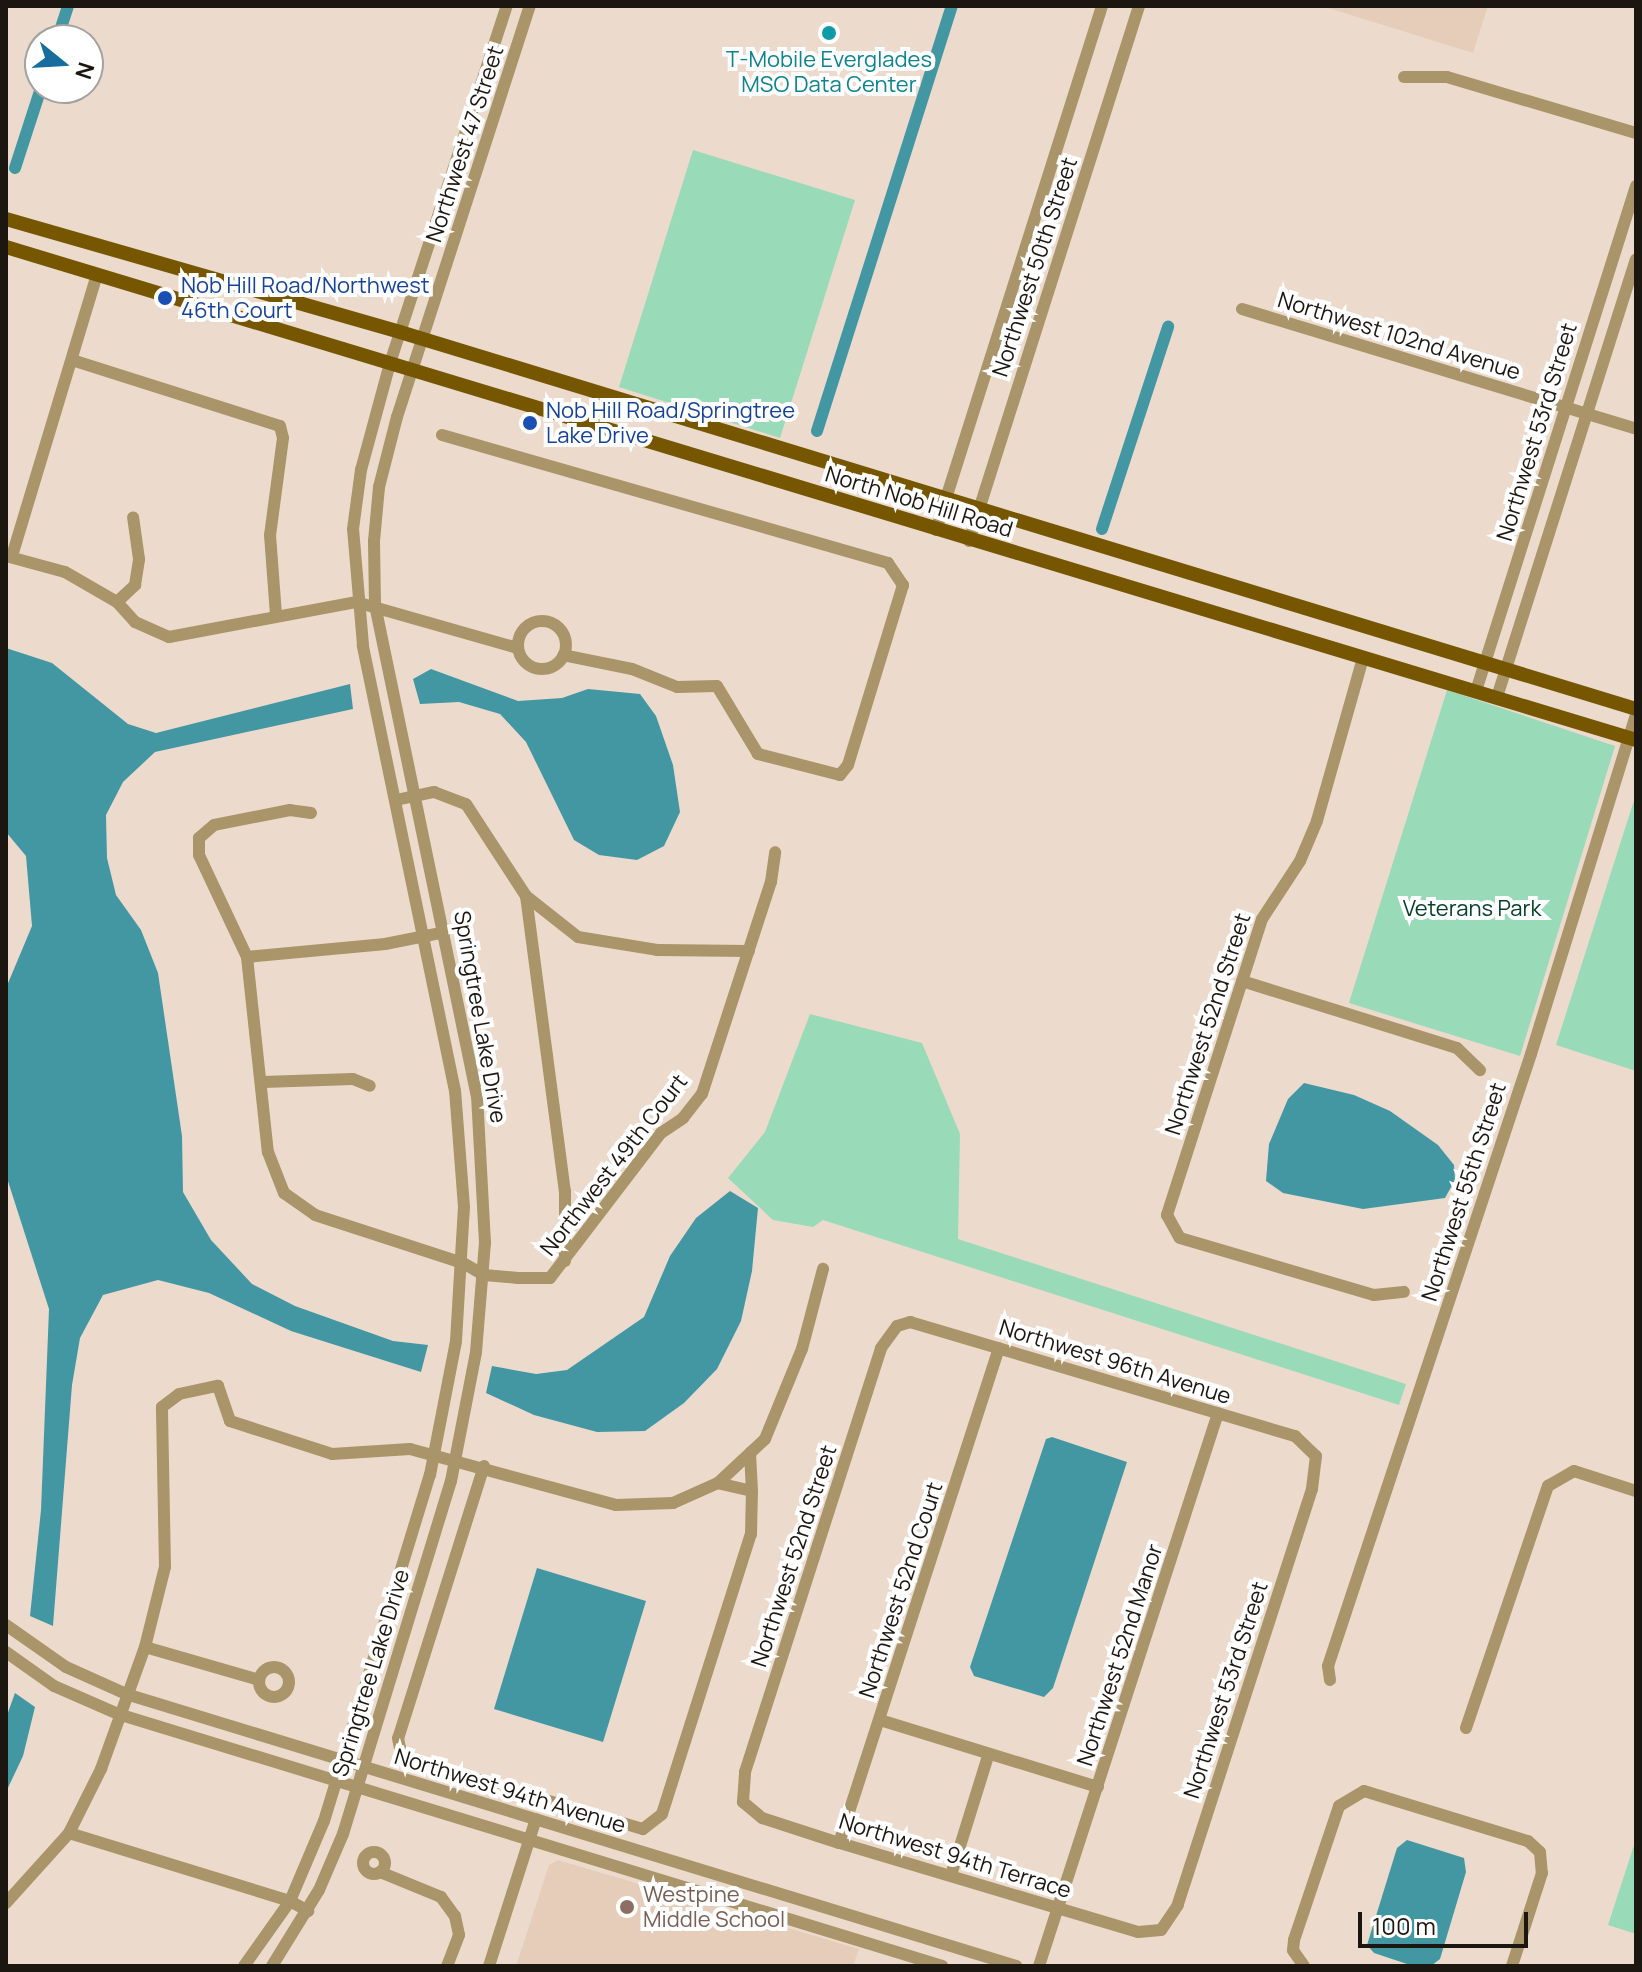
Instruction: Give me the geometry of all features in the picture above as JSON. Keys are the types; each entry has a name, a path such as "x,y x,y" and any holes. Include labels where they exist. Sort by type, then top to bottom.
{"main road":[{"name":"North Nob Hill Road","path":"6,219 400,332 1636,709"},
{"name":"North Nob Hill Road","path":"6,247 969,541 1632,739"}],"street":[{"name":"Northwest 47 Street","path":"356,602 357,491 390,363 507,6"},
{"name":"Northwest 47 Street","path":"423,340 530,6"},
{"name":"Northwest 50th Street","path":"936,530 1102,6"},
{"name":"Northwest 50th Street","path":"969,541 1139,6"},
{"path":"1404,77 1447,77 1636,133"},
{"name":"Northwest 53rd Street","path":"1476,691 1636,186"},
{"path":"449,188 470,195"},
{"name":"Northwest 53rd Street","path":"1497,697 1636,260"},
{"path":"97,275 9,556 65,572 117,602 135,622 169,637 276,614 356,602 518,648"},
{"name":"Northwest 102nd Avenue","path":"1242,309 1636,429"},
{"name":"Springtree Lake Drive","path":"272,1966 308,1911 364,1768 456,1459 476,1352 484,1275 477,1097 375,605 379,487 423,340"},
{"path":"72,360 280,426 283,438 270,535 276,614"},
{"path":"442,435 888,563 903,585 848,765 840,775 758,754 717,686 677,687 632,669 563,655"},
{"path":"117,602 135,585 139,559 133,517"},
{"name":"Springtree Lake Drive","path":"244,1966 290,1901 337,1782 436,1453 456,1341 463,1263 464,1186 455,1091 356,602"},
{"path":"546,621 564,635 563,655 550,668 535,669 522,660 518,648 523,629 546,621"},
{"name":"Northwest 52nd Street","path":"1363,658 1317,821 1300,861 1262,919 1167,1215 1171,1227 1180,1238 1374,1295 1404,1292"},
{"name":"Northwest 55th Street","path":"1330,1680 1328,1666 1531,1054 1632,739 1636,715"},
{"path":"396,800 416,795 451,795 466,804 526,896 578,937 657,950 749,951"},
{"path":"311,813 290,810 214,825 199,838 199,855 247,957 263,1082 268,1152 284,1193 315,1215 463,1263"},
{"name":"Northwest 49th Court","path":"463,1263 484,1275 550,1278 661,1133 683,1118 702,1094 749,951 775,852"},
{"path":"526,896 565,1191 565,1261"},
{"path":"247,957 445,932"},
{"path":"1242,981 1457,1048 1480,1070"},
{"path":"263,1082 353,1079 370,1086"},
{"path":"6,1903 69,1833 101,1769 118,1714 145,1647 165,1567 162,1407 179,1394 218,1386 230,1421 332,1454 410,1449 484,1466 616,1505 673,1503 718,1483 765,1439 782,1400 823,1269"},
{"name":"Northwest 96th Avenue","path":"897,1326 923,1324 1295,1436 1316,1456"},
{"name":"Northwest 52nd Street","path":"743,1802 745,1772 876,1363 897,1326"},
{"name":"Northwest 52nd Court","path":"839,1843 999,1348"},
{"name":"Northwest 52nd Manor","path":"1039,1966 1218,1413"},
{"path":"484,1466 398,1738 400,1748 409,1759 643,1829 662,1814 751,1534 750,1453"},
{"name":"Northwest 53rd Street","path":"1161,1930 1178,1905 1312,1489 1316,1456"},
{"path":"1466,1728 1548,1486 1574,1471 1636,1491"},
{"path":"718,1483 752,1491"},
{"name":"Northwest 94th Avenue","path":"6,1625 66,1667 126,1694 1016,1966"},
{"path":"145,1647 259,1680"},
{"name":"Northwest 94th Avenue","path":"6,1652 54,1686 118,1714 942,1966"},
{"path":"880,1720 988,1756 1098,1787"},
{"path":"951,1875 988,1756"},
{"path":"1301,1963 1294,1940 1339,1806 1353,1793 1364,1791 1528,1841 1540,1852 1542,1873 1512,1966"},
{"name":"Northwest 94th Terrace","path":"743,1802 762,1818 839,1843 1138,1932 1161,1930"},
{"path":"489,1966 536,1819"},
{"path":"69,1833 290,1901 308,1911"},
{"path":"380,1872 441,1897 455,1916 459,1935 447,1966"}],"shaded area":[{"path":"1322,6 1488,6 1473,53"},
{"name":"Westpine Middle School","path":"558,1860 859,1949 853,1966 516,1966 549,1865"}],"green space":[{"path":"693,150 855,200 780,438 619,387"},
{"name":"Veterans Park","path":"1447,690 1615,746 1520,1056 1349,1003"},
{"path":"1636,794 1636,1071 1556,1045"},
{"path":"810,1014 922,1043 960,1134 958,1239 1406,1384 1399,1405 823,1220 813,1227 773,1220 728,1178 765,1132"},
{"path":"1636,1839 1636,1934 1608,1925"}],"water":[{"path":"6,648 52,663 128,724 156,733 350,684 353,709 155,752 123,782 106,815 107,858 116,895 141,930 158,973 182,1136 183,1192 211,1240 252,1284 295,1306 393,1341 428,1345 421,1372 291,1331 209,1293 158,1280 103,1295 80,1338 72,1385 53,1626 30,1616 41,1510 49,1309 6,1175 6,988 32,926 26,856 6,832"},
{"path":"431,669 518,701 562,698 588,689 640,694 656,716 673,765 680,812 664,846 637,860 599,855 574,840 526,742 500,714 459,702 420,704 413,679"},
{"path":"1304,1083 1354,1095 1390,1111 1438,1145 1454,1165 1455,1180 1445,1198 1363,1209 1283,1193 1266,1181 1269,1144 1288,1099"},
{"path":"730,1191 758,1208 752,1271 741,1321 717,1369 684,1403 645,1431 597,1432 534,1415 486,1393 492,1366 536,1374 567,1370 644,1317 670,1256 696,1218"},
{"path":"1052,1437 1127,1462 1053,1688 1044,1697 974,1676 970,1667 1046,1439"},
{"path":"537,1568 646,1601 603,1742 494,1709"},
{"path":"15,1693 35,1707 23,1756 6,1792 6,1718"},
{"path":"1407,1840 1464,1858 1466,1872 1440,1959 1431,1966 1413,1966 1374,1953 1367,1945 1397,1848"}],"waterway":[{"path":"62,24 68,6"},
{"path":"817,431 952,6"},
{"path":"15,168 36,104"},
{"path":"1102,529 1168,327"}],"place":[{"name":"T-Mobile Everglades MSO Data Center","path":"829,33"},
{"name":"Nob Hill Road/Northwest 46th Court","path":"165,298"},
{"name":"Nob Hill Road/Springtree Lake Drive","path":"530,423"},
{"name":"Westpine Middle School","path":"627,1907"}]}
